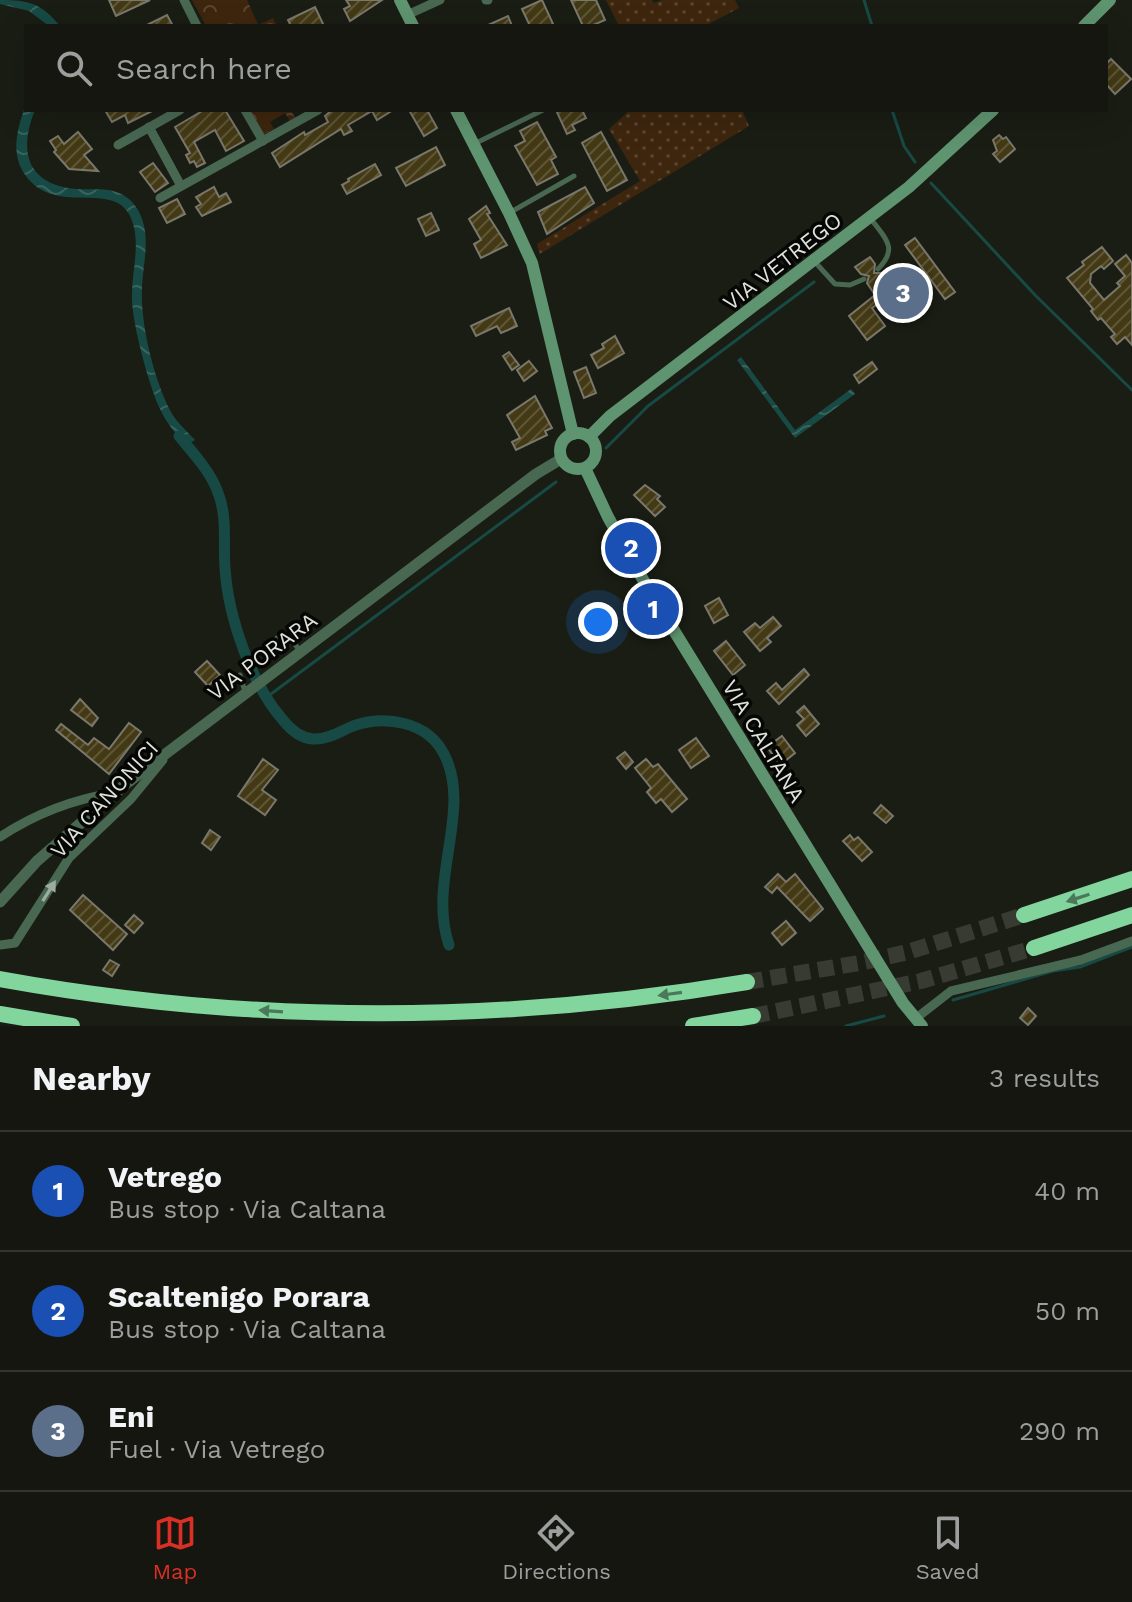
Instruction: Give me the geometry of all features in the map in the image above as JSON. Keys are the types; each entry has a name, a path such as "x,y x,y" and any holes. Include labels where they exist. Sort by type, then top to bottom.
{"highway":[{"path":"1024,915 1132,879"},
{"path":"1034,948 1132,915"},
{"path":"0,979 103,996 356,1014 465,1013 590,1004 747,982"},
{"path":"0,1014 72,1026"},
{"path":"693,1026 753,1016"}],"main road":[{"path":"400,0 410,20"},
{"path":"1086,24 1110,0"},
{"path":"457,112 532,263 573,434"},
{"name":"VIA VETREGO","path":"589,437 610,416 909,187 991,112"},
{"path":"573,434 589,437 596,450 595,458 585,468 571,468 561,459 560,447 573,434"},
{"name":"VIA CALTANA","path":"585,468 646,585 899,1006 918,1023"}],"street":[{"path":"184,0 196,24"},
{"path":"410,20 440,0"},
{"path":"118,145 176,112"},
{"path":"246,112 263,141"},
{"path":"160,198 314,112"},
{"path":"149,127 181,186"},
{"name":"VIA PORARA","path":"0,902 37,861 117,792 536,474 561,459"},
{"name":"VIA CANONICI","path":"0,945 15,943 69,858 131,799 176,746"},
{"name":"VIA CANONICI","path":"0,836 72,801 117,792"},
{"path":"918,1023 951,991 1081,960 1132,941"}],"lane":[{"path":"473,144 539,112"},
{"path":"509,213 574,176"},
{"path":"870,218 887,240 890,251 888,259 878,269"},
{"path":"815,262 835,284 850,285 864,279"},
{"path":"277,638 294,643 300,652"},
{"path":"240,675 248,690"}],"green space":[{"path":"192,0 247,0 258,24 205,24"},
{"path":"606,0 652,0 654,3 662,0 735,0 739,8 709,24 618,24"},
{"path":"273,18 276,24 260,24"},
{"path":"251,112 292,112 295,118 290,121 285,113 270,122 274,129 264,134"},
{"path":"628,112 743,112 749,126 540,254 537,244 640,181 609,129"}],"water":[{"path":"0,0 34,4 58,24 46,24 29,11 0,4"},
{"path":"24,111 34,112 27,139 28,152 37,173 47,180 76,189 118,192 136,206 146,241 142,301 146,334 154,368 171,412 195,440 186,445 161,411 142,356 133,310 136,245 129,214 120,204 108,200 48,193 34,185 19,162 16,146"},
{"path":"741,357 795,430 851,389 855,394 795,438 737,360"}],"building":[{"path":"109,0 150,0 116,16"},
{"path":"346,0 382,0 350,21 344,9 350,6"},
{"path":"542,0 553,24 529,24 522,9"},
{"path":"571,0 596,0 605,20 582,24"},
{"path":"315,7 323,24 290,24 288,20"},
{"path":"167,15 172,24 149,24"},
{"path":"508,16 511,24 490,24"},
{"path":"1111,59 1131,79 1115,94 1108,86 1108,62"},
{"path":"106,112 150,112 128,123 125,115 112,122"},
{"path":"201,112 226,112 244,141 226,151 215,130 194,142 205,163 197,167 194,161 190,163 186,155 190,153 175,127"},
{"path":"330,112 370,112 348,125 352,131 344,135 341,129 280,167 272,153 304,132 305,135 328,122 325,116"},
{"path":"373,112 390,112 377,120"},
{"path":"410,112 428,112 437,128 424,136"},
{"path":"557,112 583,112 586,118 572,125 575,130 567,134"},
{"path":"537,122 556,157 551,160 558,174 537,185 515,146 525,141 520,131"},
{"path":"78,132 92,149 84,155 98,171 69,169 54,152 56,150 50,141 58,136 64,144"},
{"path":"601,132 627,180 607,191 582,143"},
{"path":"999,135 1003,139 1006,137 1015,149 1000,162 993,154 997,151 993,140"},
{"path":"436,147 445,165 406,186 396,168"},
{"path":"153,163 168,183 155,192 140,172"},
{"path":"375,164 381,175 347,194 342,185"},
{"path":"214,187 219,197 226,193 231,202 202,216 196,207 201,204 196,197"},
{"path":"585,187 594,203 547,234 538,212"},
{"path":"177,199 185,214 167,223 159,208"},
{"path":"486,206 490,213 487,214 507,245 481,258 474,244 481,240 469,219"},
{"path":"431,213 439,230 426,236 418,219"},
{"path":"915,238 955,292 945,299 905,245"},
{"path":"1102,247 1113,261 1091,274 1090,283 1104,300 1120,286 1117,283 1125,276 1115,264 1126,255 1132,263 1132,345 1125,337 1117,344 1111,337 1115,334 1101,318 1098,320 1091,311 1093,309 1067,278"},
{"path":"870,257 875,264 874,273 882,273 887,281 896,275 904,286 872,308 885,326 867,340 849,316 875,295 867,283 869,276 861,274 855,267"},
{"path":"509,308 517,326 501,333 497,326 476,336 471,326"},
{"path":"615,336 624,353 598,368 591,355 604,348 602,344"},
{"path":"509,352 519,365 512,370 503,356"},
{"path":"529,361 537,371 524,381 517,370"},
{"path":"872,362 877,369 859,383 854,375"},
{"path":"586,367 596,393 584,398 574,372"},
{"path":"535,396 552,428 545,431 547,435 516,450 512,442 520,438 507,415"},
{"path":"645,485 660,496 657,499 665,507 655,516 634,495"},
{"path":"719,598 728,615 714,623 705,606"},
{"path":"773,617 781,626 767,638 771,642 760,651 744,632 755,623 760,628"},
{"path":"726,641 745,665 733,675 714,651"},
{"path":"207,661 220,675 208,686 195,672"},
{"path":"804,669 809,675 779,704 767,691 776,683 782,690"},
{"path":"80,699 98,718 92,726 71,710"},
{"path":"804,706 819,724 806,736 797,725 804,719 797,712"},
{"path":"129,723 141,732 109,774 56,730 61,724 88,745 94,738 109,749"},
{"path":"782,736 795,753 780,765 767,747"},
{"path":"696,738 709,756 691,768 679,750"},
{"path":"625,752 633,762 626,769 617,758"},
{"path":"263,759 278,770 262,790 276,800 265,815 238,796"},
{"path":"646,759 653,767 658,764 687,799 672,812 661,799 656,803 647,792 651,788 635,768"},
{"path":"881,805 893,816 886,823 874,813"},
{"path":"210,830 220,837 211,850 202,843"},
{"path":"850,835 854,840 858,837 872,852 862,861 843,841"},
{"path":"778,874 786,882 795,874 823,909 810,921 777,887 772,893 765,887"},
{"path":"83,895 127,934 113,950 70,910"},
{"path":"134,915 143,923 134,933 125,925"},
{"path":"786,921 796,933 782,945 772,933"},
{"path":"110,960 119,965 112,976 103,970"},
{"path":"1028,1008 1036,1016 1028,1025 1020,1018"}],"waterway":[{"path":"864,0 871,24"},
{"path":"893,112 904,146 915,162"},
{"path":"931,183 1035,295 1132,390"},
{"path":"606,448 648,406 814,282"},
{"path":"179,436 217,490 224,519 227,587 236,628 251,669 283,720 296,732 313,739 329,737 365,723 391,721 427,734 444,754 452,776 454,798 443,896 449,945"},
{"path":"267,697 556,482"},
{"path":"953,1000 1053,971 1080,967 1132,947"},
{"path":"846,1026 884,1016"}],"tunnel":[{"path":"747,982 908,952 1024,915"},
{"path":"753,1016 921,981 1034,948"}],"place":[{"name":"Eni","path":"903,293"},
{"name":"Scaltenigo Porara","path":"631,548"},
{"name":"Vetrego","path":"653,609"}]}
